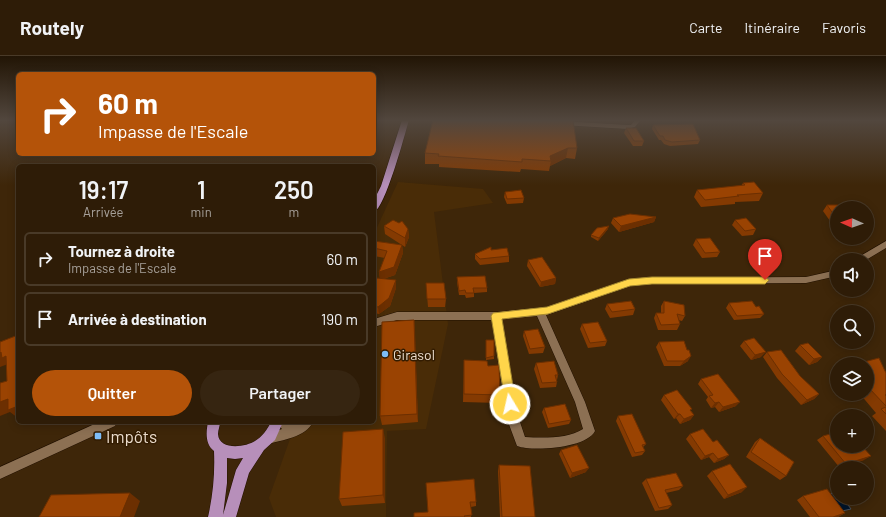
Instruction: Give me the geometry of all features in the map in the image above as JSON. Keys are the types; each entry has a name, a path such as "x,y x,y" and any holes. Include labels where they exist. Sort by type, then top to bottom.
{"main road":[{"path":"376,205 385,186 399,142"},
{"path":"213,424 213,439 220,449 222,473 221,487 215,517"},
{"path":"229,517 244,470 263,443 273,432 276,424"},
{"path":"220,449 238,454 252,450 263,443"}],"street":[{"path":"871,253 886,244"},
{"path":"376,322 397,316 496,316 548,311 629,283 652,281 806,280 830,275"},
{"path":"496,316 512,418 521,442 537,444 584,436 589,431 580,402 540,312"},
{"path":"0,473 107,424"},
{"path":"284,424 293,431"},
{"path":"263,443 293,431 305,424"}],"shaded area":[{"path":"398,182 483,189 493,203 434,212 448,324 426,429 387,431 386,517 276,517 269,498 295,424 376,424 376,230"}],"water":[{"path":"838,505 848,505 851,509 842,511"}],"building":[{"path":"428,142 576,142 577,148 568,148 550,156 551,161 522,159 522,162 438,156 439,154 425,153"},
{"path":"754,182 763,193 705,200 697,190 745,185 743,183"},
{"path":"521,190 524,198 507,199 505,192"},
{"path":"630,214 656,217 621,226 613,218"},
{"path":"746,218 756,229 745,231 735,220"},
{"path":"393,220 399,223 402,221 408,229 405,238 384,226"},
{"path":"609,226 599,238 591,235 597,228"},
{"path":"710,238 720,252 705,253 696,239"},
{"path":"376,241 402,245 394,267 379,272 387,251 376,248"},
{"path":"491,247 491,250 507,248 509,256 480,259 475,254"},
{"path":"542,257 556,278 541,282 528,260"},
{"path":"485,276 487,288 473,288 474,293 466,293 465,290 459,291 457,277"},
{"path":"377,278 396,280 389,298 378,307 376,306"},
{"path":"426,283 444,283 446,299 427,299"},
{"path":"631,301 635,309 612,312 607,304"},
{"path":"664,301 684,305 685,316 677,314 680,324 661,325 656,313 664,313"},
{"path":"752,301 756,307 759,306 764,314 737,316 729,303"},
{"path":"414,320 417,414 380,416 382,322"},
{"path":"598,322 607,341 590,343 582,324"},
{"path":"538,329 545,347 530,349 524,331"},
{"path":"16,336 16,407 8,410 8,399 0,402 0,383 7,381 6,356 2,358 1,352 0,353 0,342"},
{"path":"754,338 766,352 755,355 744,341"},
{"path":"486,340 494,340 494,356 486,358"},
{"path":"684,341 691,356 684,361 667,361 659,342"},
{"path":"808,343 822,357 814,359 800,345"},
{"path":"781,350 800,376 819,394 807,400 782,374 767,352"},
{"path":"879,358 886,373 886,406 874,393 874,359"},
{"path":"464,360 487,361 488,366 499,365 500,395 464,394"},
{"path":"554,361 558,375 555,375 557,382 542,383 536,363"},
{"path":"718,374 740,402 723,407 719,402 715,403 709,396 713,395 701,379"},
{"path":"677,390 692,409 690,410 694,415 684,419 680,414 678,414 664,395"},
{"path":"565,404 571,420 549,424 544,408"},
{"path":"886,407 886,414 881,409"},
{"path":"632,414 646,444 642,445 645,451 635,453 618,416"},
{"path":"383,429 383,495 339,499 343,432"},
{"path":"703,429 713,442 717,440 729,455 718,459 713,453 705,456 690,434"},
{"path":"830,434 830,445 823,436"},
{"path":"760,438 794,462 786,476 751,452"},
{"path":"577,445 589,468 572,473 561,450"},
{"path":"837,453 868,453 871,456 855,461 844,461"},
{"path":"730,464 747,487 728,495 712,471"},
{"path":"499,465 530,466 535,517 502,517"},
{"path":"676,473 683,486 665,490 672,505 659,508 646,479"},
{"path":"474,479 476,502 470,502 472,515 464,516 465,517 414,517 414,513 428,512 426,483"},
{"path":"827,489 830,493 830,505 839,505 845,513 833,517 819,517 803,496"},
{"path":"130,493 120,517 39,517 51,495"}],"place":[{"name":"Girasol","path":"385,354"},
{"name":"Impôts","path":"98,436"}],"route":[{"path":"510,404 496,316 548,311 629,283 652,281 765,280"}]}
